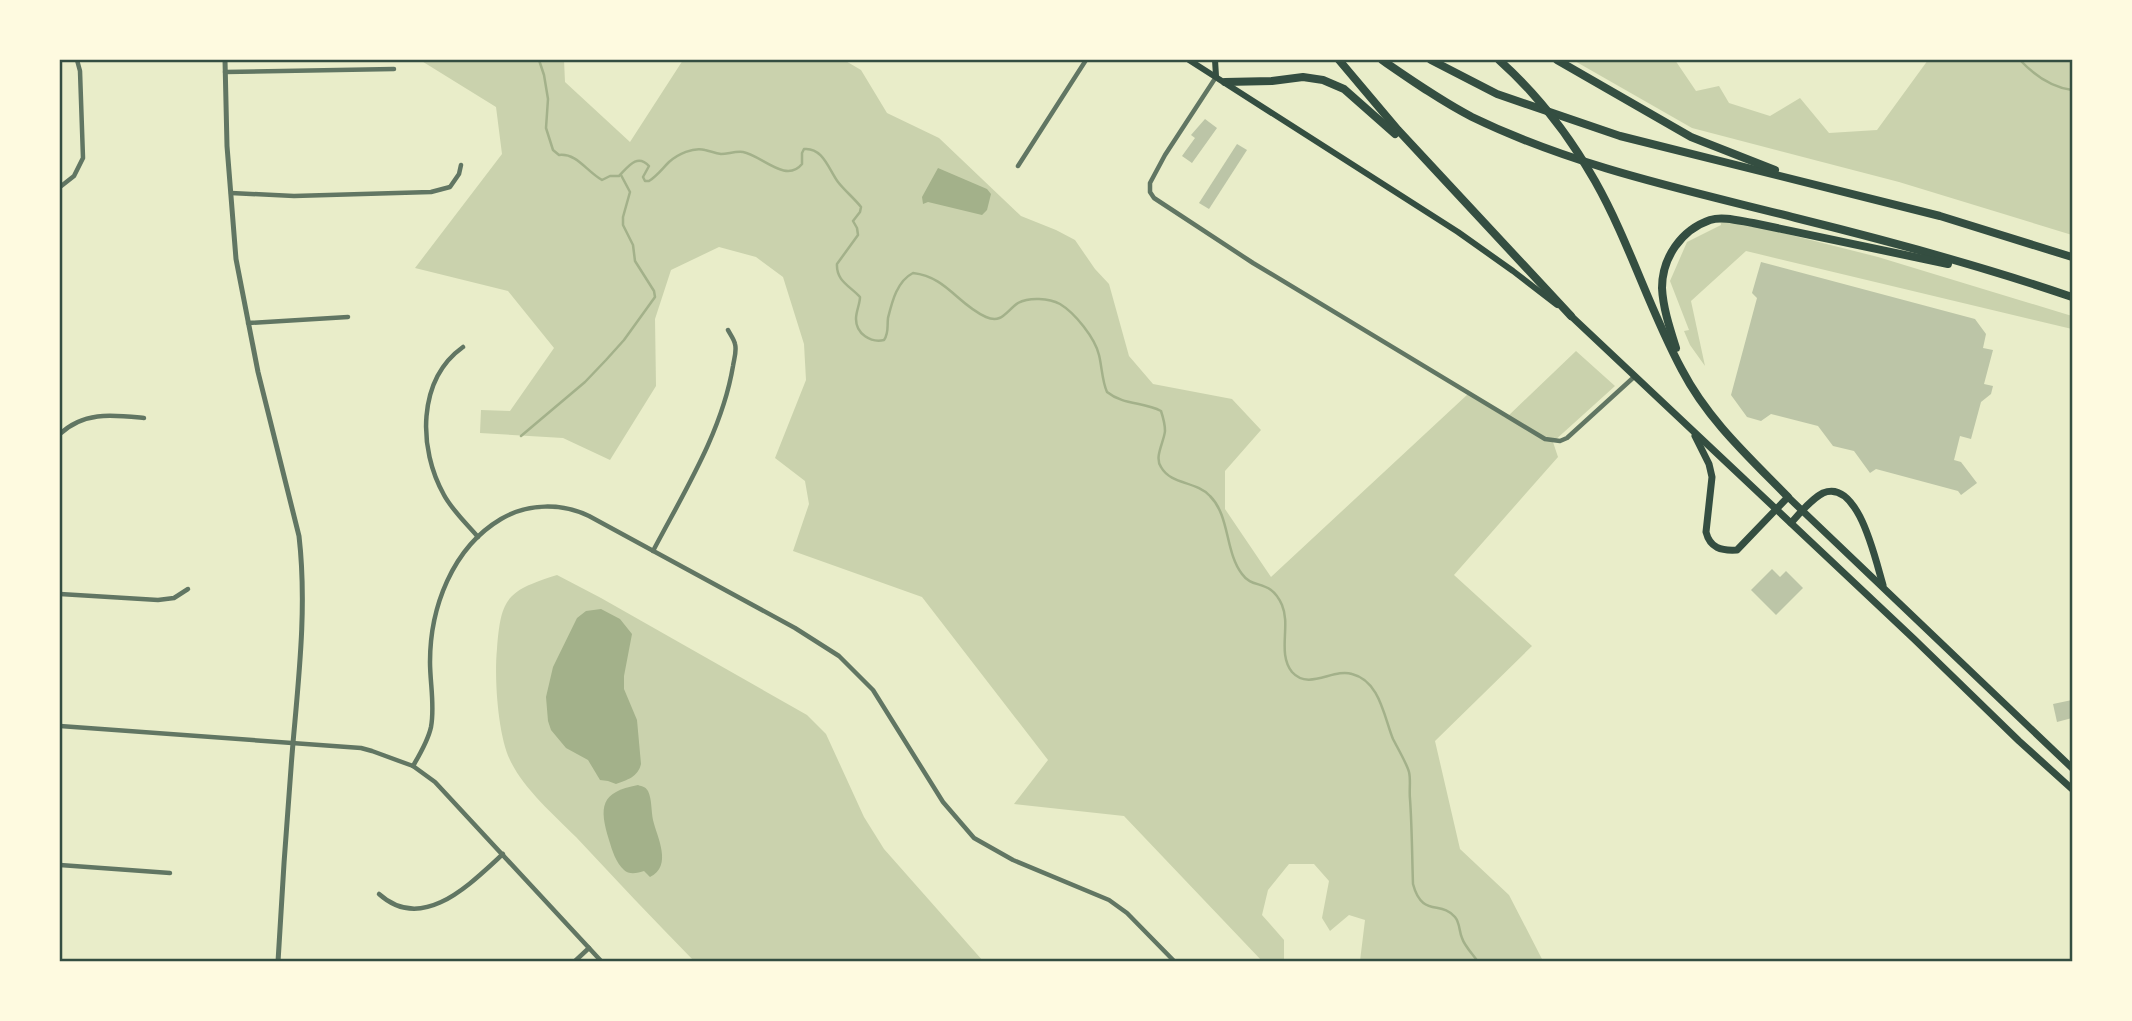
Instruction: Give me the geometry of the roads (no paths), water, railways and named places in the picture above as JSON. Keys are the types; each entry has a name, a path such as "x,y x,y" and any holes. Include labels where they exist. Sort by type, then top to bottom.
{"highway":[{"path":"1339,60 1398,130 1571,316 2073,789"},
{"path":"1382,60 1471,116 1570,158 1858,233 2073,297"},
{"path":"1431,60 1497,94 1619,136 1940,216 2073,257"},
{"path":"1499,60 1541,101 1594,180 1682,371 1718,425 1802,511 2073,768"},
{"path":"1557,60 1691,137 1820,186"},
{"path":"1225,82 1303,77 1323,79 1344,89 1437,173"},
{"path":"1682,371 1664,303 1662,287 1665,270 1675,244 1695,228 1711,220 1727,219 1753,223 2028,282"},
{"path":"1693,432 1709,464 1712,477 1706,532 1715,547 1723,551 1737,550 1788,497"},
{"path":"1791,523 1824,493 1841,493 1849,498 1858,512 1883,586"}],"main road":[{"path":"1189,60 1458,232 1571,316"},
{"path":"1214,60 1216,76"}],"street":[{"path":"60,187 74,176 83,158 78,60"},
{"path":"225,60 227,146 236,259 258,372 299,536 302,563 302,616 278,961"},
{"path":"1018,166 1086,60"},
{"path":"225,72 394,69"},
{"path":"1216,76 1150,183 1150,192 1154,198 1287,284 1545,439 1560,441 1567,438 1634,377"},
{"path":"231,194 294,196 430,192 450,187 459,174 461,164"},
{"path":"248,323 348,317"},
{"path":"653,551 702,458 723,405 736,351 728,330"},
{"path":"463,347 446,361 433,386 426,436 433,468 445,497 478,537"},
{"path":"60,434 75,422 95,416 144,418"},
{"path":"413,766 430,729 432,718 431,636 437,608 456,564 478,537 508,514 538,507 571,509 589,516 795,628 839,656 873,690 943,802 974,838 1013,860 1109,900 1127,913 1175,961"},
{"path":"60,594 158,600 174,598 188,589"},
{"path":"60,726 360,748 413,766 447,793 602,961"},
{"path":"379,894 388,901 405,907 416,908 440,903 461,891 503,854"},
{"path":"60,865 170,873"},
{"path":"574,961 589,948"}],"waterway":[{"path":"539,60 548,99 546,128 553,150 559,155 576,160 602,180 619,176 629,165 641,161 649,166 643,177 645,181 649,181 673,159 696,149 721,154 743,152 773,167 789,171 802,164 804,149 811,149 821,155 838,182 861,207 853,221 858,235 837,264 837,270 841,279 860,297 857,324 861,333 869,339 884,340 896,293 903,281 913,273 935,280 976,312 991,319 1000,318 1018,303 1033,299 1055,302 1072,313 1084,326 1097,348 1107,392 1120,399 1161,411 1165,431 1159,463 1165,473 1210,496 1221,514 1233,555 1242,574 1251,582 1272,591 1282,605 1285,656 1292,672 1306,679 1352,674 1369,684 1375,692 1409,772 1413,884 1421,901 1444,909 1455,917 1463,941 1478,962"},
{"path":"2020,60 2044,80 2072,90"},
{"path":"521,436 585,382 624,340 655,297 635,261 633,245 623,225 630,192 621,175"}]}
